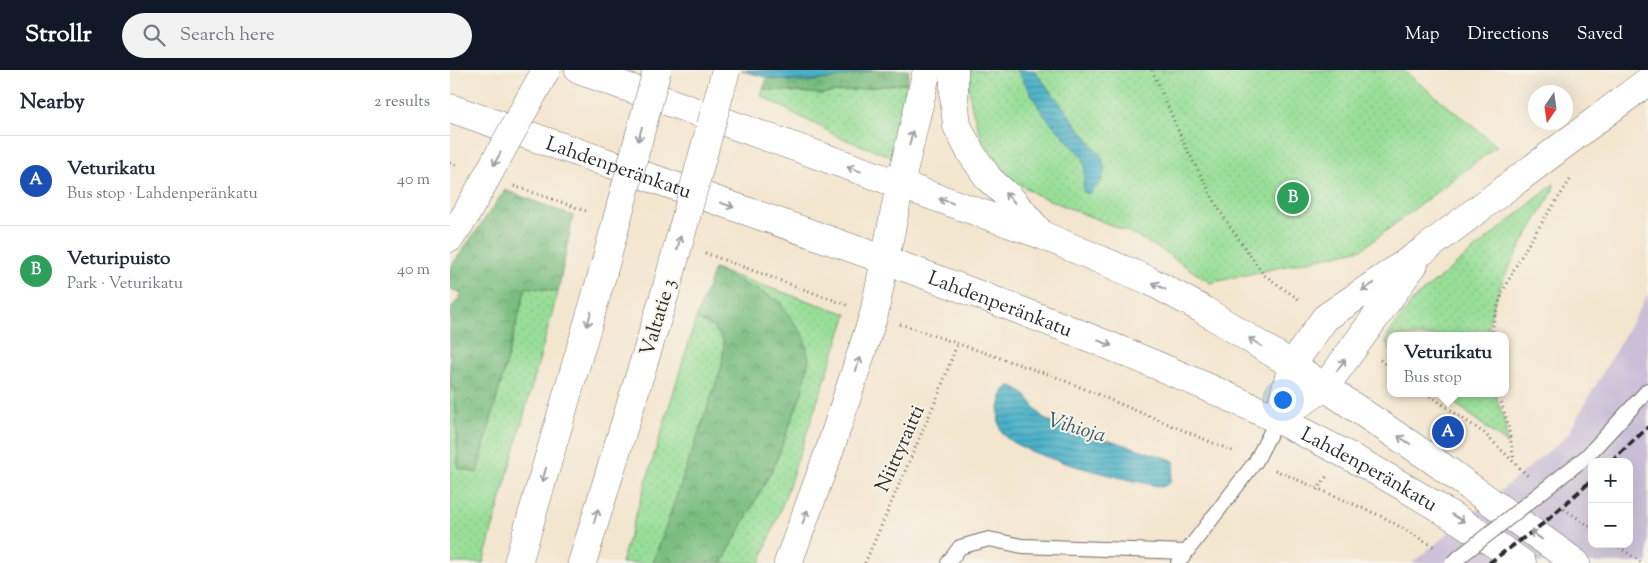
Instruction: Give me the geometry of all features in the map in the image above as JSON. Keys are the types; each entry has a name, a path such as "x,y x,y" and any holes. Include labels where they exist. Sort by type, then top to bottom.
{"main road":[{"path":"450,238 465,216 546,70"},
{"name":"Lahdenperänkatu","path":"579,70 1042,235 1148,280 1202,309 1292,365 1430,458 1576,563"},
{"path":"518,563 603,272 657,70"},
{"name":"Valtatie 3","path":"582,563 666,290 726,70"},
{"path":"788,563 830,449 874,314 900,185 927,70"},
{"path":"954,70 954,97 958,126 970,153 989,179 1012,200 1042,235"},
{"path":"1278,418 1292,365 1325,318 1423,251 1648,81"},
{"name":"Lahdenperänkatu","path":"450,108 885,260 1134,354 1278,418 1396,480 1466,524 1522,563"},
{"path":"1278,418 1325,387 1423,251"}],"lane":[{"path":"1452,563 1586,456 1648,390"},
{"path":"948,563 960,547 989,539 1022,546 1182,558 1256,461 1278,418"}],"path":[{"path":"1152,70 1185,146 1221,213 1263,274 1325,318"},
{"path":"450,163 469,170"},
{"path":"1493,332 1501,298 1515,269 1574,172"},
{"path":"506,183 599,215"},
{"path":"700,251 957,344 1056,377"},
{"path":"1358,342 1387,366"},
{"name":"Niittyraitti","path":"865,563 939,393 957,344"},
{"path":"1432,397 1484,433 1532,480"},
{"path":"1499,397 1508,424 1514,462"},
{"path":"1558,504 1588,525"},
{"path":"1621,548 1642,563"}],"shaded area":[{"path":"1648,294 1648,563 1412,563 1566,437"}],"green space":[{"path":"873,70 909,70 907,83 821,94 763,89 767,78 805,83"},
{"path":"966,70 1403,70 1497,146 1362,249 1210,283 1162,250 1128,232 1037,195 1010,178 982,139 972,109"},
{"path":"907,83 893,157 841,138 761,96 763,89 821,94"},
{"path":"1554,184 1553,191 1503,280 1490,318 1488,332 1390,332 1415,298"},
{"path":"505,190 573,216 558,292 526,287 477,473 458,468 455,389 450,386 450,311 462,293 450,289 450,268"},
{"path":"714,269 847,314 783,503 760,563 722,563 775,464 802,392 809,359 779,301"},
{"path":"714,269 779,301 804,336 809,359 802,392 775,464 722,563 653,563 722,366 724,342 713,327 696,319"},
{"path":"526,287 558,292 483,563 450,563 450,386 455,389 458,468 477,473"},
{"path":"696,319 713,327 724,342 722,366 653,563 621,563"},
{"path":"1447,397 1496,397 1505,424 1507,444"}],"water":[{"path":"741,70 873,70 838,78 792,81 759,76"},
{"path":"1017,70 1034,70 1102,157 1105,170 1100,183 1088,194 1083,191 1085,167 1083,158 1043,114"},
{"path":"1010,386 1021,391 1046,420 1175,462 1170,483 1162,487 1103,473 1052,459 1013,442 1003,434 998,418 1004,390"}],"railway":[{"path":"1615,458 1648,427"},
{"path":"1489,563 1544,523 1588,484"}],"place":[{"name":"Veturipuisto","path":"1293,198"},
{"name":"Veturikatu","path":"1448,432"}],"water label":[{"name":"Vihioja","path":"1077,427"}]}
